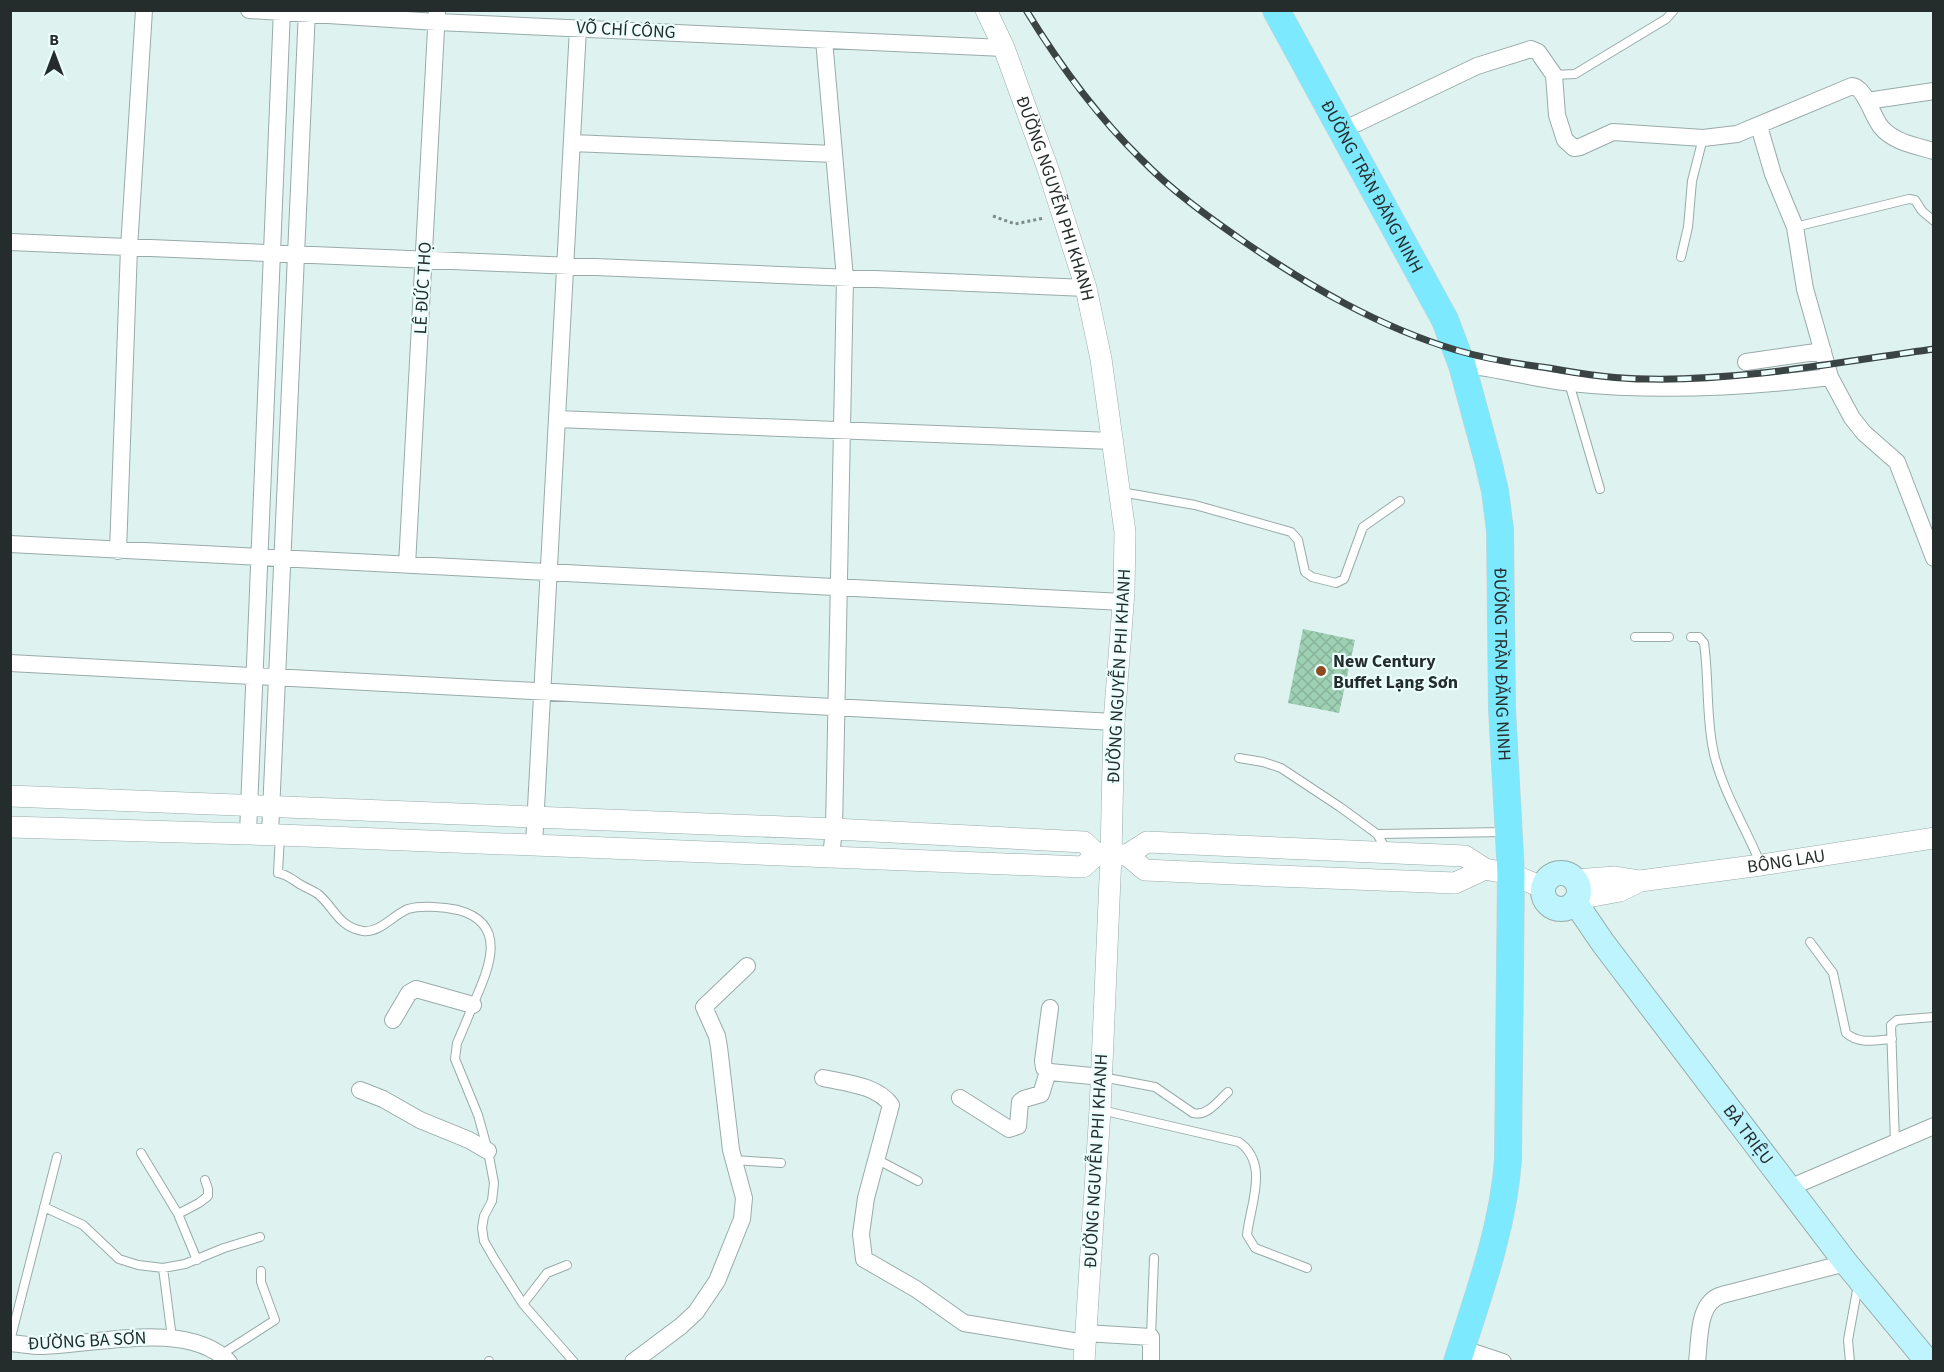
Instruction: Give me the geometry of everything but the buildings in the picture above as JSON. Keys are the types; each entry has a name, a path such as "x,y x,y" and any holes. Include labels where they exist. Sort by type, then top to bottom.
{"main road":[{"name":"ĐƯỜNG TRẦN ĐĂNG NINH","path":"1276,10 1445,320 1462,365 1495,491 1500,530 1502,709 1510,832 1498,871 1507,1180 1491,1254 1459,1355"},
{"path":"1544,888 1544,894 1551,906 1563,909 1576,894"},
{"name":"BÀ TRIỆU","path":"1576,894 1603,943 1852,1271 1928,1362"}],"street":[{"path":"118,551 129,248 144,10"},
{"name":"VÕ CHÍ CÔNG","path":"249,10 437,16 578,28 1004,48"},
{"name":"ĐƯỜNG NGUYỄN PHI KHANH","path":"986,10 1004,48 1064,214 1086,288 1101,359 1120,492 1125,554 1114,722 1112,854 1102,1077 1085,1346"},
{"path":"248,834 282,11"},
{"path":"275,834 272,807 277,678 307,12"},
{"name":"LÊ ĐỨC THỌ","path":"407,565 437,16"},
{"path":"534,845 578,28"},
{"path":"824,40 845,278 834,829 831,857"},
{"path":"1343,130 1477,66 1527,49 1538,52 1554,75 1557,115 1564,136 1571,147 1580,147 1612,132 1703,138 1737,134 1847,86 1856,86 1860,88 1876,119 1887,134 1934,151"},
{"path":"1867,101 1934,91"},
{"path":"1759,126 1773,174 1795,227 1801,272 1830,377 1852,418 1864,433 1897,462 1934,558"},
{"path":"572,143 834,154"},
{"path":"10,243 1086,288"},
{"path":"1746,362 1823,351"},
{"path":"1462,365 1569,382 1634,387 1715,388 1830,377"},
{"path":"557,418 1112,441"},
{"path":"10,544 1123,602"},
{"path":"10,663 1114,722"},
{"path":"10,796 834,829 1084,842 1145,870 1455,882 1498,871"},
{"path":"10,827 275,834 1083,867 1147,842 1465,856 1544,888"},
{"name":"BÔNG LAU","path":"1576,894 1620,891 1640,881 1934,838"},
{"path":"633,1362 696,1312 717,1281 742,1219 744,1198 729,1131 717,1036 704,1007 747,966"},
{"path":"393,1020 409,993 416,989 473,1005"},
{"path":"1050,1008 1044,1068 1048,1072 1102,1077"},
{"path":"960,1098 1009,1129 1014,1129 1018,1126 1020,1102 1041,1094 1048,1072"},
{"path":"823,1077 869,1089 889,1102 891,1110 876,1159 862,1220 861,1247 867,1262 916,1289 964,1323 1085,1346 1151,1336 1151,1362"},
{"path":"360,1090 383,1099 420,1120 470,1140 488,1151"},
{"path":"1789,1188 1934,1126"},
{"path":"1697,1362 1704,1310 1710,1300 1722,1295 1852,1271"},
{"name":"ĐƯỜNG BA SƠN","path":"10,1342 42,1346 172,1338 194,1342 226,1358"},
{"path":"1459,1355 1503,1362"}],"lane":[{"path":"1554,75 1575,75 1666,19 1674,10"},
{"path":"1681,257 1688,227 1692,181 1703,138"},
{"path":"1795,227 1909,199 1915,200 1922,211 1934,221"},
{"path":"1569,382 1600,489"},
{"path":"1120,492 1196,505 1291,532 1298,540 1305,572 1312,577 1336,583 1344,579 1363,527 1400,501"},
{"path":"1635,637 1670,637"},
{"path":"1691,637 1699,637 1704,643 1711,732 1718,768 1761,865"},
{"path":"1239,758 1281,768 1377,834 1388,852"},
{"path":"1377,834 1510,832"},
{"path":"275,834 278,873 316,893 339,920 357,929 374,930 401,913 419,908 455,909 478,918 487,931 491,941 491,950 485,979 454,1054 472,1097 488,1151 494,1193 484,1216 482,1228 484,1241 524,1304 574,1362"},
{"path":"1810,942 1833,973 1846,1033 1851,1038 1862,1041 1892,1039"},
{"path":"1895,1143 1891,1028 1894,1021 1934,1017"},
{"path":"1102,1077 1155,1087 1193,1113 1198,1114 1204,1113 1228,1092"},
{"path":"1100,1110 1239,1142 1246,1147 1252,1154 1256,1175 1247,1235 1249,1241 1256,1248 1307,1268"},
{"path":"141,1153 178,1214 197,1260"},
{"path":"10,1342 57,1157"},
{"path":"876,1159 918,1181"},
{"path":"734,1160 781,1162"},
{"path":"178,1214 208,1196 205,1180"},
{"path":"44,1207 83,1225 119,1259 138,1265 163,1268 197,1260 224,1248 260,1237"},
{"path":"1151,1336 1154,1258"},
{"path":"524,1304 547,1273 567,1265"},
{"path":"163,1268 172,1338"},
{"path":"226,1358 275,1320 261,1282 261,1271"},
{"path":"1850,1362 1848,1340 1852,1271"}],"path":[{"path":"993,216 1015,224 1064,214"}],"railway":[{"path":"1026,10 1065,69 1094,107 1124,142 1177,192 1243,241 1293,274 1345,304 1427,341 1502,361 1598,376 1647,379 1755,374 1934,349"}],"place":[{"name":"New Century Buffet Lạng Sơn","path":"1321,671"}]}
